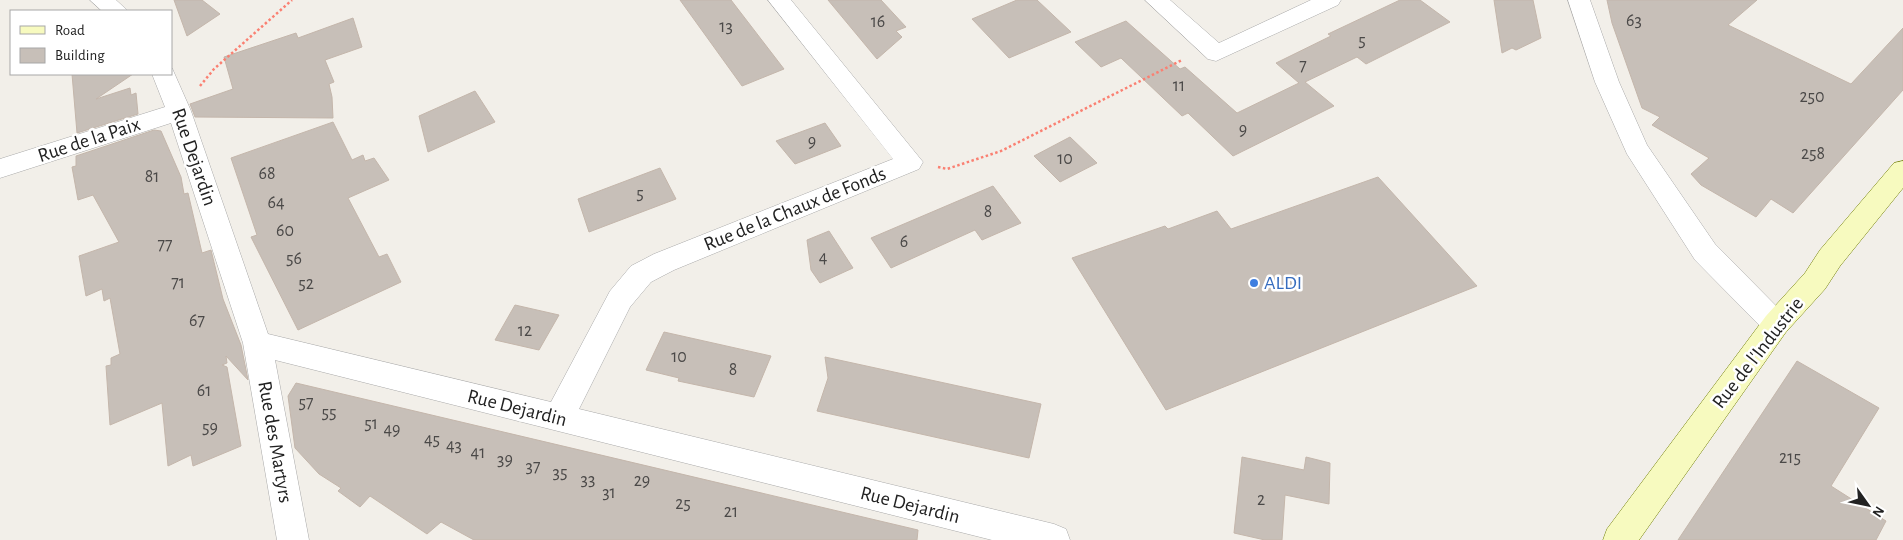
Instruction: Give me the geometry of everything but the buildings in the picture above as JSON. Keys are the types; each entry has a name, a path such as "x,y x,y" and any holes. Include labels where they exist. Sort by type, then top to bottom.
{"main road":[{"name":"Rue de l'Industrie","path":"1620,540 1776,324 1815,281 1830,258 1903,170"}],"street":[{"path":"101,0 116,10"},
{"name":"Rue de la Chaux de Fonds","path":"558,418 620,299 641,274 664,262 910,162 779,0"},
{"path":"1156,0 1216,53 1330,0"},
{"path":"1579,0 1607,82 1636,148 1705,252 1776,324"},
{"name":"Rue Dejardin","path":"164,75 179,111 257,343 1054,540"},
{"name":"Rue de la Paix","path":"0,169 179,111"},
{"name":"Rue des Martyrs","path":"257,343 293,540"}],"path":[{"path":"179,111 214,68 292,0"},
{"path":"910,162 947,169 1001,151 1195,54 1216,53"}],"place":[{"name":"ALDI","path":"1254,283"}]}
